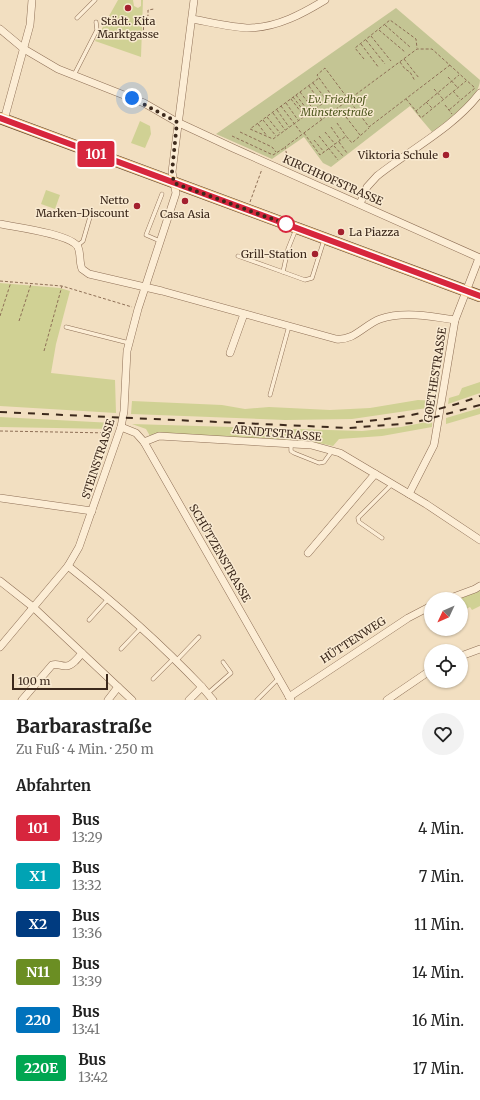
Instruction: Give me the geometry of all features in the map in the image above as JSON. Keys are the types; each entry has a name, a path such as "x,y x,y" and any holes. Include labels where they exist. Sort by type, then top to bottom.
{"main road":[{"path":"2,119 480,296"}],"street":[{"path":"2,119 24,49 30,25 32,0"},
{"name":"STEINSTRASSE","path":"0,647 68,566 79,547 120,430 124,411 127,351 138,309 176,193 172,172 177,122 194,0"},
{"path":"192,19 249,28 265,26 291,19 325,0"},
{"name":"KIRCHHOFSTRASSE","path":"0,29 24,49 58,69 144,103 177,122 479,257"},
{"path":"360,204 368,187 377,176 447,126 473,102 480,93"},
{"path":"0,224 31,229 72,241 77,246 82,269 89,274 146,287 344,340 352,337 370,324 381,319 407,315 455,320"},
{"name":"GOETHESTRASSE","path":"409,494 434,445 455,320 479,257"},
{"path":"230,353 244,314"},
{"name":"SCHÜTZENSTRASSE","path":"120,430 136,433 144,442 290,698"},
{"name":"ARNDTSTRASSE","path":"144,442 160,436 311,445 333,450 452,520 480,540"},
{"path":"308,553 375,474"},
{"path":"0,498 92,511"},
{"path":"68,566 108,598 175,659 213,700"},
{"path":"0,581 33,607 132,700"},
{"path":"467,592 480,586"},
{"name":"HÜTTENWEG","path":"290,698 408,618 424,610"},
{"path":"468,653 480,649"},
{"path":"22,700 52,665 71,665 82,653"},
{"path":"387,700 424,675"},
{"path":"108,700 118,687"},
{"path":"189,700 202,687"}],"lane":[{"path":"77,18 95,0"},
{"path":"74,75 97,30 96,22"},
{"path":"160,241 146,235 162,194"},
{"path":"77,246 83,241 90,217"},
{"path":"283,272 288,249 297,228"},
{"path":"238,256 305,280 312,278 325,239"},
{"path":"270,396 289,325"},
{"path":"66,327 129,343"},
{"path":"291,444 291,451 319,463 324,462 333,450"},
{"path":"382,538 358,522 358,518 392,484"},
{"path":"90,620 108,598"},
{"path":"121,649 141,628"},
{"path":"153,679 199,637"},
{"path":"207,694 231,673 223,662"},
{"path":"257,700 279,678"}],"path":[{"path":"140,36 143,37 144,18 148,16 148,10 154,10"},
{"path":"364,59 355,48 390,20 416,39 417,49"},
{"path":"384,25 410,47"},
{"path":"378,29 405,52"},
{"path":"371,35 391,61"},
{"path":"366,39 385,64"},
{"path":"361,43 379,68"},
{"path":"232,136 273,154 322,120 417,49 432,49 475,88 449,110"},
{"path":"404,59 419,78"},
{"path":"399,62 405,70 410,72 415,81"},
{"path":"337,123 352,142 450,64"},
{"path":"319,78 250,128 273,139 322,104 332,96 317,75 325,68 369,127"},
{"path":"416,111 459,74"},
{"path":"448,76 458,88"},
{"path":"406,99 421,118 466,80"},
{"path":"313,82 326,100"},
{"path":"308,86 322,104"},
{"path":"434,89 444,99"},
{"path":"453,91 461,100"},
{"path":"300,92 322,120"},
{"path":"296,95 309,113"},
{"path":"293,97 307,115"},
{"path":"291,99 304,117"},
{"path":"286,102 299,120"},
{"path":"426,102 432,109"},
{"path":"281,106 320,155 346,136"},
{"path":"445,106 452,114"},
{"path":"276,109 290,127"},
{"path":"272,112 285,130"},
{"path":"267,116 280,134"},
{"path":"346,117 360,136"},
{"path":"263,119 276,137"},
{"path":"258,123 267,136"},
{"path":"330,127 348,152"},
{"path":"240,132 272,147 277,152"},
{"path":"325,132 343,156"},
{"path":"319,136 338,160"},
{"path":"314,140 324,153"},
{"path":"283,169 288,160 284,147"},
{"path":"247,210 264,161"},
{"path":"0,281 62,286 138,309"},
{"path":"0,316 11,282"},
{"path":"19,321 31,283"},
{"path":"44,351 62,286"},
{"path":"0,431 120,430"}],"green space":[{"path":"118,0 133,0 134,6 138,8 141,6 141,0 143,0 141,57 95,41"},
{"name":"Ev. Friedhof Münsterstraße","path":"396,8 480,80 479,87 469,102 432,132 410,106 331,167 323,163 304,137 272,159 216,134"},
{"path":"140,121 150,126 151,134 145,148 131,143"},
{"path":"46,190 60,195 55,209 41,204"},
{"path":"0,283 60,288 70,291 56,344 51,373 115,380 116,413 0,406"},
{"path":"480,382 480,393 448,404 449,398 459,395 462,388"},
{"path":"418,400 436,401 434,407 352,419 285,420 131,414 132,401 222,405 245,409 269,407 330,410 370,408"},
{"path":"480,408 480,414 446,424 446,418"},
{"path":"0,417 113,423 112,429 0,427"},
{"path":"432,421 432,427 382,436 339,439 333,446 314,442 156,433 150,436 146,429 132,424 362,431 401,427"},
{"path":"480,591 480,606 472,610 470,607 468,608 468,595"}],"railway":[{"path":"356,422 419,414 480,396"},
{"path":"0,412 349,428 413,423 480,405"}],"bus line":[{"name":"101","path":"0,118 480,296"}],"place":[{"name":"Städt. Kita Marktgasse","path":"128,8"},
{"name":"Viktoria Schule","path":"446,155"},
{"name":"Casa Asia","path":"185,201"},
{"name":"Netto Marken-Discount","path":"137,206"},
{"name":"La Piazza","path":"341,232"},
{"name":"Grill-Station","path":"315,254"}],"route":[{"path":"132,98 144,103 177,122 172,172 174,183 287,225 286,224"}]}
